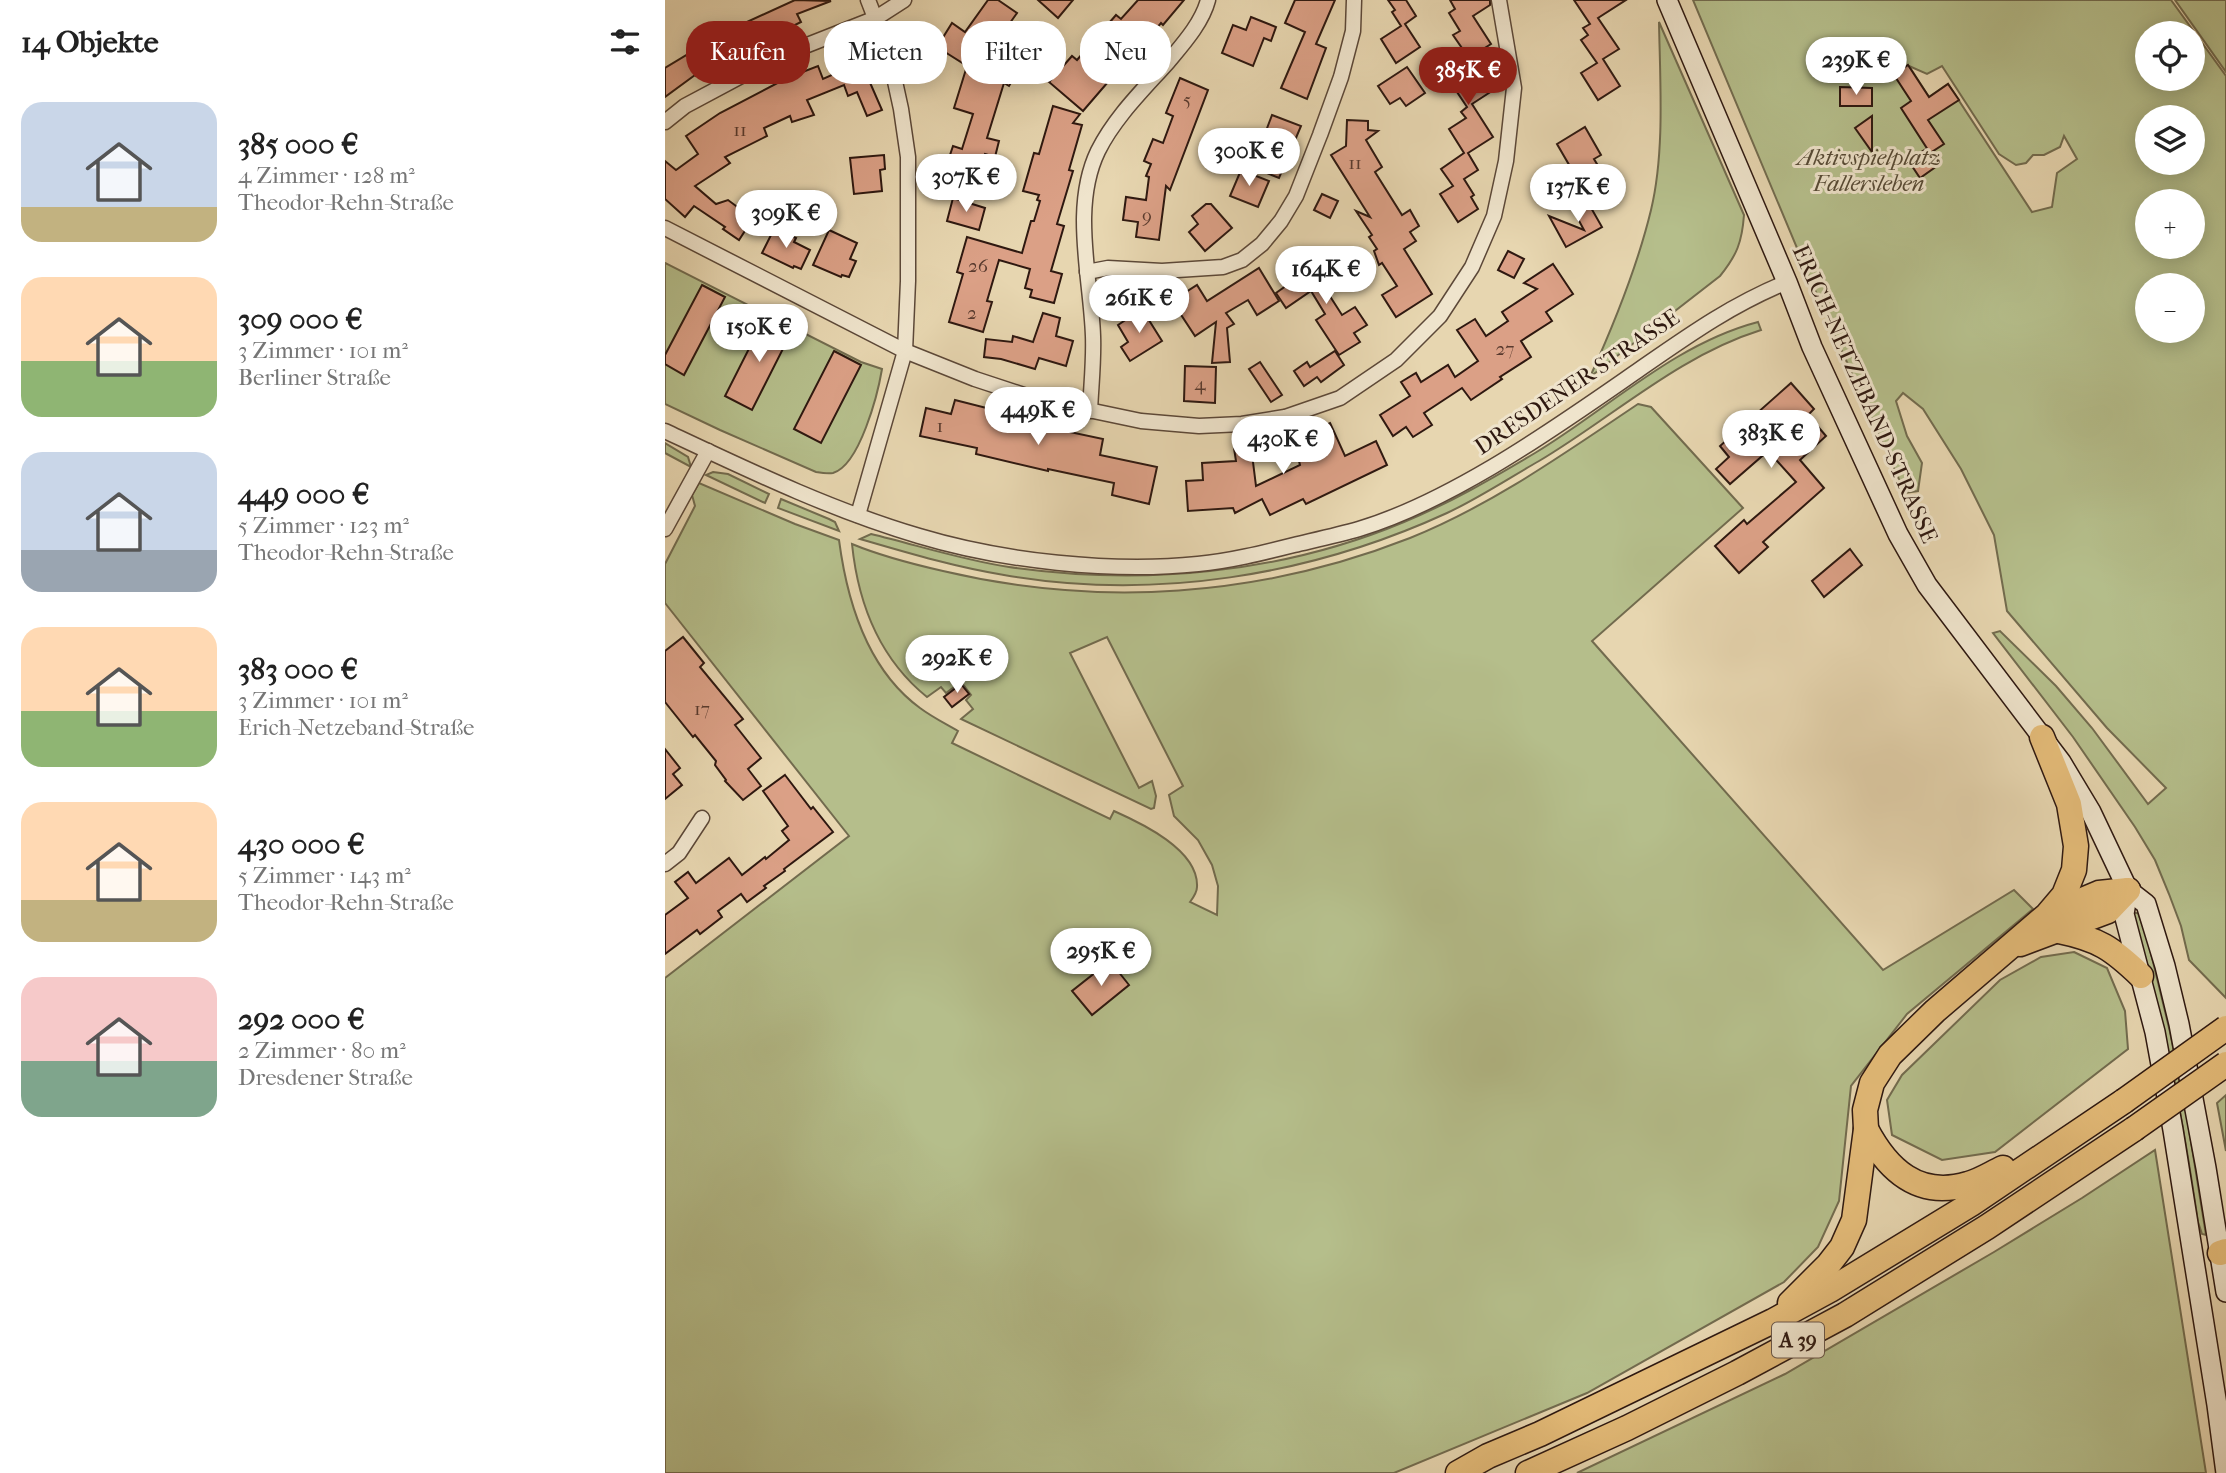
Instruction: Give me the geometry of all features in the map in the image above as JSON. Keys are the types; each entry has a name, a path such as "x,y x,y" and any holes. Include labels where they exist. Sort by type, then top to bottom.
{"highway":[{"path":"2042,737 2069,804 2076,846 2074,870 2052,923"},
{"path":"1773,1321 1828,1265 1842,1247 1854,1220 1866,1129 1865,1110 1872,1083 1890,1055 1935,1011 2010,948 2052,923 2108,911 2128,890"},
{"path":"2052,923 2108,947 2141,976"},
{"name":"A 39","path":"1458,1473 1488,1456 1541,1434 1773,1321 1830,1290 1971,1204 2125,1101 2226,1028"},
{"name":"A 39","path":"1528,1473 1627,1428 1845,1315 1987,1227 2226,1064"},
{"path":"1866,1129 1876,1149 1906,1178 1927,1187 1947,1188 1968,1184 2072,1137"}],"street":[{"path":"858,515 905,351 909,226 908,157 901,109 889,54 868,0"},
{"path":"665,122 685,106 777,57 876,18 904,0"},
{"path":"1090,411 1093,338 1084,235 1086,191 1098,152 1122,114 1184,44 1206,10 1208,0"},
{"path":"1087,272 1108,268 1162,271 1223,267 1242,260 1262,244 1281,221 1296,196 1320,135 1341,77 1353,31 1354,0"},
{"path":"665,228 905,351 975,379 1036,399 1140,421 1199,426 1242,424 1285,417 1340,398 1395,360 1440,316 1472,267 1494,216 1506,161 1514,88 1499,0"},
{"name":"ERICH-NETZEBAND-STRASSE","path":"1667,0 1812,347 1898,534 1927,585 2061,762 2091,812 2128,890"},
{"name":"DRESDENER STRASSE","path":"665,431 781,485 920,537 971,549 1072,564 1197,564 1261,554 1361,528 1427,501 1542,437 1716,317 1787,282"},
{"path":"665,529 708,451"},
{"path":"665,864 679,853 702,818"},
{"path":"2226,1292 2223,1252 2179,1024 2146,904 2128,890 2124,914 2141,976 2166,1093 2226,1473"},
{"path":"2194,1257 2223,1252"}],"green space":[{"name":"Aktivspielplatz Fallersleben","path":"1693,0 2171,0 2186,21 2135,21 2135,91 2205,91 2205,47 2226,76 2226,998 2189,960 2181,926 2169,894 2155,860 2135,827 2073,737 1993,633 2000,631 2056,686 2092,728 2148,804 2166,788 2107,728 2007,611 1994,535 1961,469 1923,409 1903,393 1896,401 1907,436 1922,463 1918,491 1905,493 1810,279","holes":["1909,66 1927,74 1942,66 1999,154 2016,165 2026,163 2033,155 2044,155 2060,147 2064,136 2077,159 2057,173 2052,207 2032,212 1948,84 1929,97"]},
{"path":"2175,0 2226,0 2226,72 2205,42 2205,21 2190,21"},
{"path":"1659,22 1744,215 1742,233 1735,255 1720,276 1590,377 1632,274 1651,210 1661,116"},
{"path":"665,263 861,362 882,369 866,427 843,467 833,473 816,472 665,404"},
{"path":"1758,322 1761,330 1731,341 1674,371 1566,444 1459,507 1395,535 1286,567 1174,583 1117,585 1060,582 968,568 860,539 871,534 991,564 1059,573 1109,575 1210,571 1309,554 1404,522 1455,498 1562,436 1670,362 1727,332"},
{"path":"1638,404 1651,407 1743,508 1592,641 1883,970 2014,890 2033,909 1907,1014 1851,1086 1839,1201 1818,1247 1784,1282 1587,1393 1394,1473 665,1473 665,978 849,836 665,603 665,564 695,506 692,495 699,483 839,540 854,610 874,654 902,692 925,711 958,731 952,743 1110,819 1114,811 1153,831 1189,861 1197,887 1190,902 1217,915 1218,886 1212,865 1198,840 1174,816 1169,795 1183,786 1107,637 1070,653 1139,788 1152,781 1156,796 1154,808 1151,809 961,719 973,709 966,700 971,695 961,682 946,693 941,687 927,697 896,665 874,628 860,587 852,544 943,571 1002,583 1061,590 1179,590 1237,584 1296,573 1353,558 1440,525 1527,477"},
{"path":"665,443 688,457 691,467 665,453"},
{"path":"713,472 728,474 769,494 765,503 706,475"},
{"path":"781,499 835,522 839,531 778,508"},
{"path":"2134,913 2138,913 2147,937 2170,1032 2206,1235 2202,1234 2198,1222 2171,1068"},
{"path":"2074,952 2107,968 2125,1011 2128,1049 1995,1152 1942,1160 1892,1135 1887,1100 1902,1075 2000,980 2041,957"},
{"path":"2226,1095 2226,1151 2217,1103"},
{"path":"2155,1150 2206,1473 1577,1473 1785,1374 1994,1252"}],"building":[{"path":"795,0 831,1 797,14 800,21 749,21"},
{"path":"988,0 998,0 1017,13 1011,21 973,21"},
{"path":"1038,0 1073,0 1058,18"},
{"path":"1138,0 1184,0 1166,21 1111,21 1116,15 1121,19"},
{"path":"1295,0 1335,0 1316,44 1326,48 1307,99 1281,88 1305,32 1285,23"},
{"path":"1388,0 1406,0 1416,16 1405,24 1420,47 1396,63 1381,39 1401,26"},
{"path":"1450,0 1490,0 1490,5 1473,16 1491,44 1480,51 1486,60 1479,65 1495,89 1472,104 1493,137 1468,153 1478,170 1464,179 1474,195 1471,197 1478,209 1458,222 1440,194 1453,186 1441,169 1464,153 1449,129 1466,118 1461,112 1467,107 1451,83 1475,67 1453,35 1460,31 1449,13 1455,9"},
{"path":"1574,0 1626,0 1598,18 1619,49 1603,59 1620,86 1598,100 1581,73 1597,63 1581,40 1588,35 1583,28 1590,24"},
{"path":"1251,17 1276,27 1271,41 1264,38 1253,66 1222,53 1233,25 1246,30"},
{"path":"952,23 961,29 961,62 947,53 947,31"},
{"path":"686,55 686,82 665,97 665,68"},
{"path":"1072,56 1077,60 1080,57 1080,84 1106,84 1083,111 1051,84 1066,84 1066,63"},
{"path":"1908,65 1929,97 1948,84 1959,100 1928,120 1944,144 1930,153 1901,108 1911,101 1894,75"},
{"path":"818,66 824,84 871,84 882,110 867,116 857,92 848,96 844,85 807,100 814,115 792,122 790,116 764,128 767,136 725,157 730,163 695,186 716,204 728,200 747,214 755,202 771,213 762,226 752,220 739,240 694,206 685,217 665,199 665,161 676,170 698,154 686,136 720,113 776,84 810,84 810,69"},
{"path":"1407,67 1425,93 1406,106 1400,98 1390,104 1378,86"},
{"path":"1180,78 1208,90 1170,190 1166,186 1159,240 1136,237 1138,222 1123,220 1126,197 1146,200 1149,177 1146,176 1151,164 1144,161 1153,139 1163,143 1173,116 1166,113"},
{"path":"961,84 1004,84 987,138 999,141 995,157 985,154 976,180 945,170 953,146 962,149 973,114 954,108"},
{"path":"1840,87 1872,88 1872,106 1840,106"},
{"path":"1053,106 1080,114 1073,123 1082,125 1069,170 1073,171 1057,224 1064,226 1051,271 1062,274 1054,303 1030,297 1032,290 1025,288 1030,269 999,260 987,301 992,302 983,332 949,322 963,274 957,272 967,237 1022,253 1040,201 1037,200 1039,195 1023,191 1034,153 1039,154"},
{"path":"1272,115 1301,126 1279,178 1262,171 1270,151 1260,147"},
{"path":"1872,116 1872,152 1855,128"},
{"path":"1347,120 1368,121 1368,130 1378,131 1366,140 1382,167 1375,172 1402,215 1410,210 1419,226 1410,232 1416,241 1404,249 1432,294 1396,317 1382,295 1397,286 1382,263 1379,265 1374,251 1377,249 1369,237 1372,235 1356,211 1370,217 1331,155 1346,146"},
{"path":"1585,127 1601,155 1594,159 1609,184 1575,204 1567,191 1588,178 1575,175 1557,144"},
{"path":"1926,149 1937,166 1920,178 1908,160"},
{"path":"884,155 885,169 880,170 882,191 854,194 850,158"},
{"path":"1241,170 1269,181 1258,207 1230,196"},
{"path":"1322,194 1338,201 1330,218 1314,210"},
{"path":"953,198 985,208 979,230 947,221"},
{"path":"1586,199 1602,227 1566,247 1549,216 1584,230 1571,206"},
{"path":"1206,204 1211,204 1232,228 1205,251 1189,232 1198,224 1192,216"},
{"path":"774,229 796,238 794,242 810,250 801,269 794,266 793,268 762,253"},
{"path":"829,230 857,243 850,259 856,261 849,277 841,277 813,265"},
{"path":"1508,251 1524,259 1514,278 1498,270"},
{"path":"1324,259 1339,282 1326,290 1342,315 1355,307 1367,325 1354,333 1360,342 1339,355 1316,320 1325,314 1311,291 1286,308 1276,293"},
{"path":"1553,264 1573,294 1546,312 1552,321 1521,341 1531,357 1471,400 1462,388 1424,413 1432,425 1413,437 1406,427 1393,436 1380,415 1410,396 1401,382 1416,373 1421,382 1448,365 1455,377 1478,361 1457,330 1475,319 1486,336 1508,321 1502,312 1537,289 1524,283"},
{"path":"1259,268 1279,301 1257,315 1248,300 1226,313 1234,324 1227,328 1230,362 1212,363 1216,322 1195,336 1172,301 1197,285 1207,301"},
{"path":"702,285 725,297 684,375 665,364 665,355"},
{"path":"1142,309 1162,341 1130,361 1121,347 1128,342 1118,325"},
{"path":"1043,313 1060,318 1056,336 1073,341 1066,366 1039,358 1035,369 984,357 986,339 1012,342 1013,336 1033,342"},
{"path":"765,317 792,331 752,410 725,396"},
{"path":"834,351 861,365 821,443 794,429"},
{"path":"1335,351 1344,365 1321,382 1317,377 1304,386 1294,371 1307,362 1310,367"},
{"path":"1260,362 1282,395 1271,402 1249,369"},
{"path":"1185,366 1216,367 1215,403 1184,401"},
{"path":"1791,383 1814,409 1808,415 1826,436 1800,460 1824,488 1763,542 1768,547 1739,573 1715,546 1744,520 1747,524 1796,482 1768,451 1730,484 1716,469 1729,457 1720,446"},
{"path":"955,400 1103,439 1100,455 1157,467 1149,504 1112,495 1114,483 976,454 977,448 920,436 926,408 951,414"},
{"path":"1330,423 1345,456 1376,441 1387,465 1306,504 1303,499 1270,515 1262,499 1235,513 1233,508 1188,511 1186,481 1203,480 1202,463 1236,461 1234,448 1251,446 1256,486 1300,465 1299,461 1311,455 1303,436"},
{"path":"1850,549 1862,565 1824,597 1812,581"},
{"path":"683,637 704,663 700,667 743,719 735,725 761,758 748,769 761,786 743,800 725,781 715,765 716,761 665,702 665,651"},
{"path":"961,684 969,694 952,707 944,697"},
{"path":"665,749 680,768 673,774 682,785 665,799"},
{"path":"785,775 833,832 784,869 785,871 764,886 766,888 747,902 741,894 718,911 722,917 700,934 697,930 665,954 665,915 688,898 675,882 688,872 696,883 729,858 742,875 789,840 782,831 788,826 763,791"},
{"path":"1110,961 1129,985 1092,1015 1072,991"}]}
